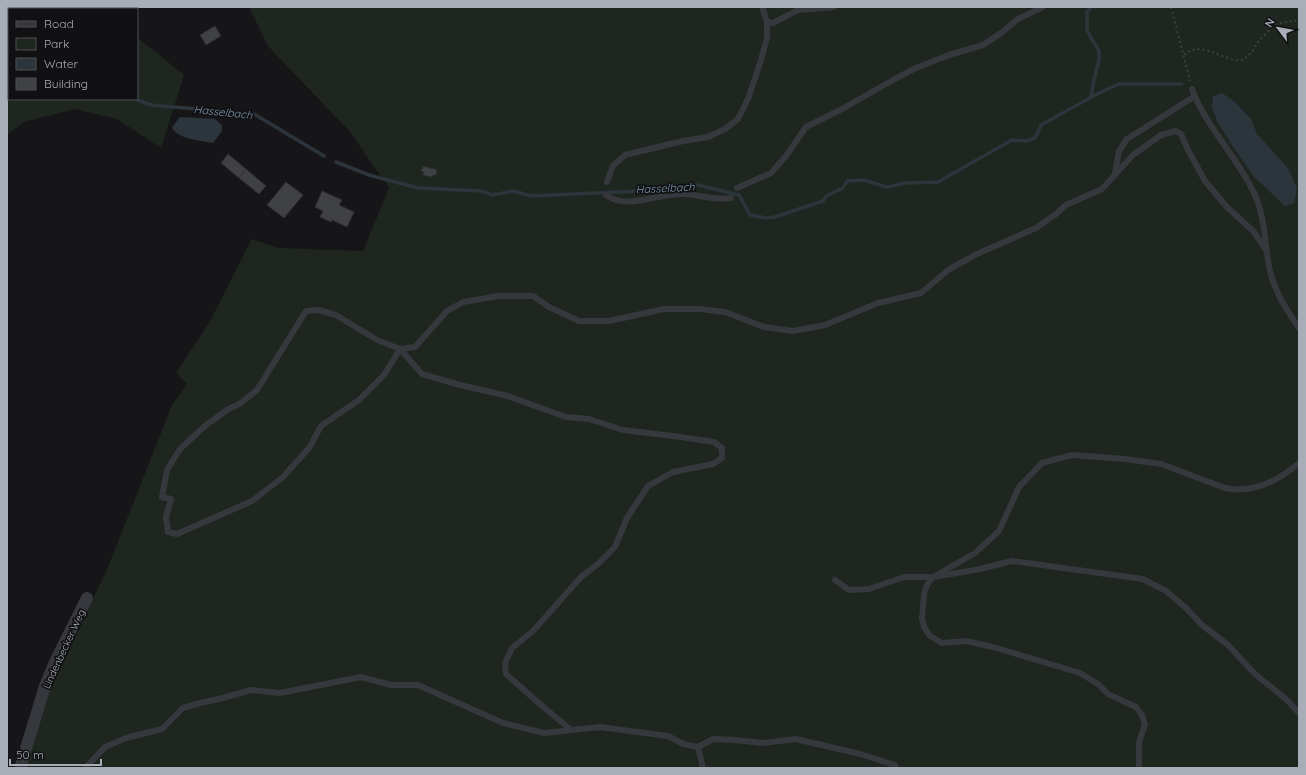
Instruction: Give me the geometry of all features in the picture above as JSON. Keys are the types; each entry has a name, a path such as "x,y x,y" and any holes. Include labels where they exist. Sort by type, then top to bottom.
{"street":[{"name":"Lindenbecker Weg","path":"20,768 45,686 55,662 87,598"}],"lane":[{"path":"607,182 614,166 625,155 683,141 708,137 725,129 738,119 748,99 767,38 767,22 762,7"},
{"path":"767,22 772,23 798,10 834,7"},
{"path":"737,188 771,173 786,156 806,127 916,68 949,55 983,45 1018,19 1043,7"},
{"path":"1192,89 1206,119 1230,152 1253,190 1259,203 1266,250 1274,286 1299,328"},
{"path":"1115,173 1119,151 1127,138 1195,96"},
{"path":"400,349 415,347 447,311 463,302 499,296 533,296 549,307 579,321 608,321 664,309 700,309 725,312 764,327 793,330 825,325 878,303 921,293 948,270 977,254 1036,228 1066,205 1102,188 1108,184 1115,173 1133,155 1152,140 1168,132 1176,131 1179,132 1205,181 1226,206 1254,232 1266,250"},
{"path":"606,195 611,199 622,202 683,194 721,200 731,198"},
{"path":"400,349 384,375 359,400 321,426 308,448 283,477 252,501 177,534 168,532 166,517 171,499 162,497 167,470 170,465 180,450 205,426 227,410 241,403 257,390 306,311 318,310 336,315 377,340 400,349 422,374 460,385 508,396 566,417 589,419 623,430 714,442 722,448 722,458 713,464 674,472 648,486 627,518 616,547 581,577 533,631 512,648 505,663 506,674 571,730"},
{"path":"1139,768 1139,742 1145,725 1142,714 1136,707 1108,694 1098,684 1080,673 992,647 966,641 942,643 930,636 924,627 922,618 924,594 927,585 933,577 975,552 999,531 1019,487 1042,463 1072,455 1125,459 1161,464 1225,488 1245,490 1277,480 1299,463"},
{"path":"835,580 849,590 869,589 904,577 933,577 975,570 1012,561 1143,579 1166,591 1186,608 1202,625 1228,645 1255,674 1287,700 1299,713"},
{"path":"85,768 105,747 126,738 162,729 183,708 251,690 280,693 361,677 391,685 418,685 504,723 544,733 600,727 668,736 682,744 698,747 713,739 763,743 796,739 860,754 895,765 896,768"},
{"path":"698,747 703,768"}],"path":[{"path":"1171,7 1192,89"},
{"path":"1184,55 1190,50 1207,50 1234,60 1243,60 1252,52 1258,42 1272,27 1281,23 1299,20"}],"green space":[{"path":"7,7 101,8 8,8 8,100 138,100 138,38 184,75 161,148 117,119 75,109 24,122 7,135"},
{"path":"249,7 1299,7 1299,768 26,768 47,697 108,567 172,405 187,384 176,373 209,323 252,239 278,248 363,251 389,188 350,132 268,46"}],"water":[{"path":"1222,93 1234,101 1251,119 1257,134 1288,168 1297,188 1294,203 1285,206 1254,177 1234,148 1217,121 1212,107 1213,96"},
{"path":"180,117 215,119 222,125 222,131 213,143 184,137 174,131 172,127"}],"building":[{"path":"215,26 221,36 206,45 200,35"},
{"path":"228,154 246,169 239,178 221,163"},
{"path":"423,166 437,170 436,175 433,175 432,177 423,175 424,172 421,171"},
{"path":"246,169 266,186 259,194 239,178"},
{"path":"286,182 303,195 284,218 267,205"},
{"path":"322,191 342,200 339,205 354,212 347,227 332,220 331,222 320,217 323,211 315,207"}],"waterway":[{"name":"Hasselbach","path":"1091,7 1087,12 1087,31 1099,51 1099,60 1091,97"},
{"name":"Hasselbach","path":"336,162 369,175 418,188 482,191 492,195 514,191 531,196 661,190 698,185 739,195 750,215 766,218 775,217 823,201 826,196 843,188 847,181 864,180 887,187 906,183 938,182 1012,140 1026,141 1035,138 1041,125 1097,94 1119,84 1182,84"},
{"name":"Hasselbach","path":"138,100 151,105 254,114 324,156"}]}
